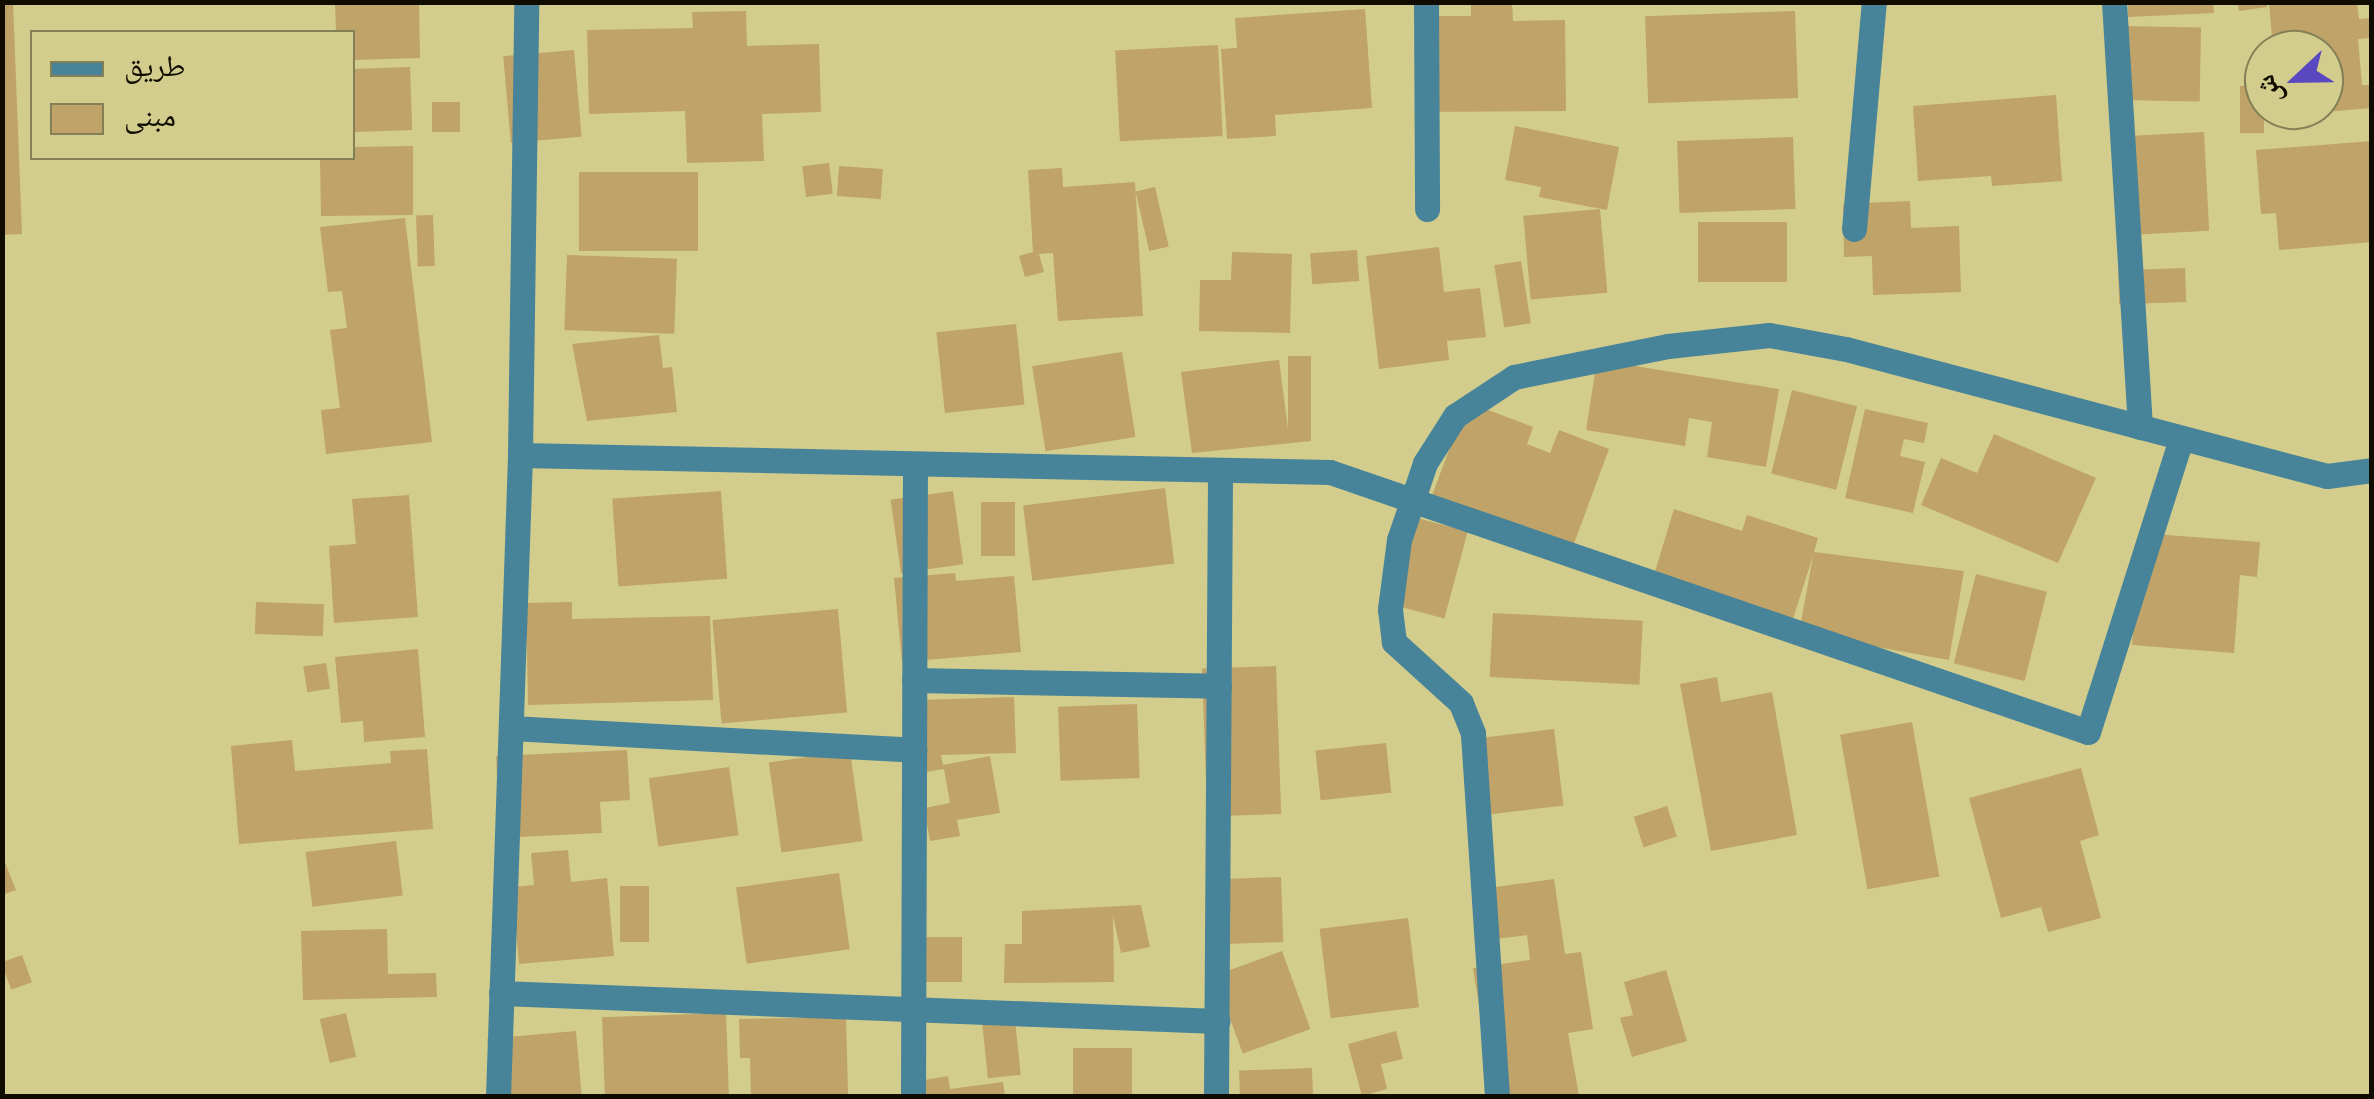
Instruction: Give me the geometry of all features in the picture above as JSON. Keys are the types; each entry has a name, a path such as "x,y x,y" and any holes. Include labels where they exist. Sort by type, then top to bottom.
{"street":[{"path":"498,1096 520,455 526,2"},
{"path":"1426,2 1428,209"},
{"path":"1854,229 1874,2"},
{"path":"2114,2 2140,428"},
{"path":"1498,1096 1473,733 1461,704 1394,642 1390,609 1399,540 1412,500 1425,463 1456,416 1514,377 1668,346 1769,336 1846,349 2326,476 2372,470"},
{"path":"520,455 1330,472 2088,732 2181,438"},
{"path":"913,1096 914,464"},
{"path":"1216,1096 1220,471"},
{"path":"914,680 1219,686"},
{"path":"511,728 914,750"},
{"path":"501,992 913,1006 1217,1022"}],"building":[{"path":"2,2 13,2 22,234 2,235"},
{"path":"335,2 419,2 420,58 355,60 355,30 336,30"},
{"path":"1471,2 1512,2 1513,21 1565,20 1566,111 1420,112 1419,16 1471,16"},
{"path":"2128,2 2213,2 2214,13 2128,17"},
{"path":"2238,2 2266,2 2267,7 2239,11"},
{"path":"2269,2 2357,2 2359,19 2372,18 2372,38 2358,39 2362,85 2372,85 2372,108 2344,110 2344,30 2271,30"},
{"path":"1365,9 1372,108 1275,115 1276,136 1227,139 1221,49 1237,48 1235,18"},
{"path":"746,11 747,46 819,44 821,112 762,114 764,161 687,163 685,111 589,114 587,30 693,28 692,12"},
{"path":"1795,11 1798,98 1648,103 1645,16"},
{"path":"2120,26 2201,27 2200,101 2119,100"},
{"path":"1218,45 1223,136 1120,141 1115,50"},
{"path":"574,50 582,137 511,143 503,56"},
{"path":"410,67 412,130 355,132 355,69"},
{"path":"2240,86 2244,86 2244,130 2264,133 2240,133"},
{"path":"2056,95 2062,181 1992,186 1991,176 1918,181 1913,106"},
{"path":"432,102 460,102 460,132 432,132"},
{"path":"1515,126 1619,147 1607,210 1539,197 1541,187 1505,180"},
{"path":"2204,132 2209,231 2124,235 2119,136"},
{"path":"1793,137 1796,209 1680,213 1677,141"},
{"path":"2372,141 2372,242 2279,250 2276,213 2261,214 2256,150"},
{"path":"413,146 413,215 321,216 320,160 355,160 355,147"},
{"path":"829,163 833,194 806,197 802,166"},
{"path":"839,166 883,169 881,199 837,196"},
{"path":"1062,168 1063,187 1135,182 1143,316 1058,321 1053,253 1039,254 1044,272 1025,277 1019,256 1033,252 1028,170"},
{"path":"579,172 698,172 698,251 579,251"},
{"path":"1155,187 1169,246 1149,251 1136,191"},
{"path":"1910,201 1911,228 1959,226 1961,292 1873,295 1872,256 1844,257 1843,204"},
{"path":"1600,209 1607,293 1531,299 1523,216"},
{"path":"433,215 435,266 418,267 416,216"},
{"path":"405,218 432,442 326,454 321,410 340,408 330,330 347,328 342,291 328,292 320,227"},
{"path":"1698,222 1787,222 1787,282 1698,282"},
{"path":"1439,247 1444,292 1480,288 1486,337 1447,341 1449,360 1379,369 1366,256"},
{"path":"1357,250 1359,281 1312,284 1310,253"},
{"path":"1232,252 1292,254 1290,333 1199,331 1200,280 1231,280"},
{"path":"567,255 677,259 674,334 564,330"},
{"path":"1521,261 1531,323 1504,327 1494,265"},
{"path":"2185,268 2186,302 2119,304 2118,270"},
{"path":"1016,324 1024,405 945,413 936,332"},
{"path":"659,335 663,368 672,367 677,412 587,421 572,344"},
{"path":"1122,352 1135,437 1046,451 1032,366"},
{"path":"1288,356 1311,356 1311,441 1192,453 1181,372 1279,360 1288,429"},
{"path":"1597,360 1779,389 1766,467 1707,457 1712,422 1689,418 1685,446 1586,430"},
{"path":"1792,390 1857,406 1836,490 1771,473"},
{"path":"1467,402 1533,427 1527,444 1550,453 1559,430 1609,449 1569,557 1431,498"},
{"path":"1865,409 1928,423 1924,443 1904,439 1900,456 1925,462 1913,513 1845,498"},
{"path":"1994,434 2096,478 2058,563 1921,505 1941,458 1977,473"},
{"path":"1165,488 1174,563 1032,581 1023,505"},
{"path":"721,491 727,579 618,586 612,499"},
{"path":"953,491 963,564 901,573 891,500"},
{"path":"409,495 418,617 334,623 329,546 356,544 352,499"},
{"path":"981,502 1015,502 1015,556 981,556"},
{"path":"1674,509 1742,531 1747,515 1818,538 1814,552 1964,571 1949,660 1799,633 1813,556 1792,622 1653,578"},
{"path":"1402,514 1468,532 1444,619 1379,601"},
{"path":"2140,533 2260,542 2257,577 2240,575 2234,653 2132,645"},
{"path":"955,573 956,581 1014,576 1021,652 902,662 894,578"},
{"path":"1976,574 2047,592 2025,681 1954,663"},
{"path":"256,602 324,604 323,636 255,634"},
{"path":"572,602 572,619 710,616 713,700 528,705 526,603"},
{"path":"838,609 847,713 722,724 712,620"},
{"path":"1493,613 1643,621 1639,685 1490,677"},
{"path":"418,649 425,737 364,742 363,721 341,723 335,657"},
{"path":"326,663 330,689 307,692 303,667"},
{"path":"1276,666 1281,814 1207,816 1202,669"},
{"path":"1717,677 1721,702 1772,692 1797,835 1711,851 1680,684"},
{"path":"1014,697 1016,753 941,755 943,765 990,756 1000,813 957,820 960,836 930,841 924,808 950,803 944,769 908,775 919,700"},
{"path":"1137,704 1140,778 1061,781 1058,707"},
{"path":"1912,722 1939,877 1867,889 1840,735"},
{"path":"1554,729 1563,805 1479,816 1470,739"},
{"path":"292,740 295,771 391,763 390,751 427,749 433,829 239,844 231,746"},
{"path":"1386,743 1391,793 1321,800 1315,750"},
{"path":"627,750 630,800 600,802 602,833 500,838 496,756"},
{"path":"850,751 863,841 781,853 769,762"},
{"path":"729,767 739,835 658,847 649,778"},
{"path":"2081,768 2099,835 2080,841 2101,918 2048,932 2041,907 2001,918 1969,798"},
{"path":"1667,806 1677,836 1644,847 1634,817"},
{"path":"396,841 403,896 312,907 306,852"},
{"path":"568,850 571,882 607,878 614,956 519,964 512,887 534,885 531,853"},
{"path":"2,855 16,890 2,895"},
{"path":"839,873 850,949 747,964 736,887"},
{"path":"1281,877 1283,942 1218,944 1216,879"},
{"path":"1554,879 1565,954 1581,952 1593,1029 1568,1033 1579,1096 1493,1096 1473,968 1530,960 1527,935 1480,941 1474,890"},
{"path":"620,886 649,886 649,942 620,942"},
{"path":"1141,905 1150,947 1121,953 1113,915 1114,982 1004,983 1005,944 1022,944 1022,911"},
{"path":"1408,918 1419,1007 1331,1018 1320,929"},
{"path":"387,929 388,974 436,973 437,997 303,1000 301,931"},
{"path":"922,937 962,937 962,982 922,982"},
{"path":"1282,951 1310,1029 1243,1054 1214,976"},
{"path":"22,955 32,982 11,990 2,962"},
{"path":"1666,970 1687,1041 1632,1057 1620,1018 1633,1015 1624,982"},
{"path":"346,1013 356,1057 330,1063 320,1019"},
{"path":"726,1013 729,1096 605,1096 602,1017"},
{"path":"846,1017 848,1094 751,1096 750,1058 740,1058 739,1019"},
{"path":"1015,1020 1021,1075 988,1078 982,1023"},
{"path":"576,1031 582,1096 492,1096 487,1039"},
{"path":"1396,1031 1403,1059 1381,1064 1387,1089 1362,1096 1348,1044"},
{"path":"1073,1048 1132,1048 1132,1096 1073,1096"},
{"path":"1312,1068 1313,1096 1240,1096 1239,1071"},
{"path":"948,1076 950,1089 1003,1082 1005,1096 908,1096 906,1083"}]}
